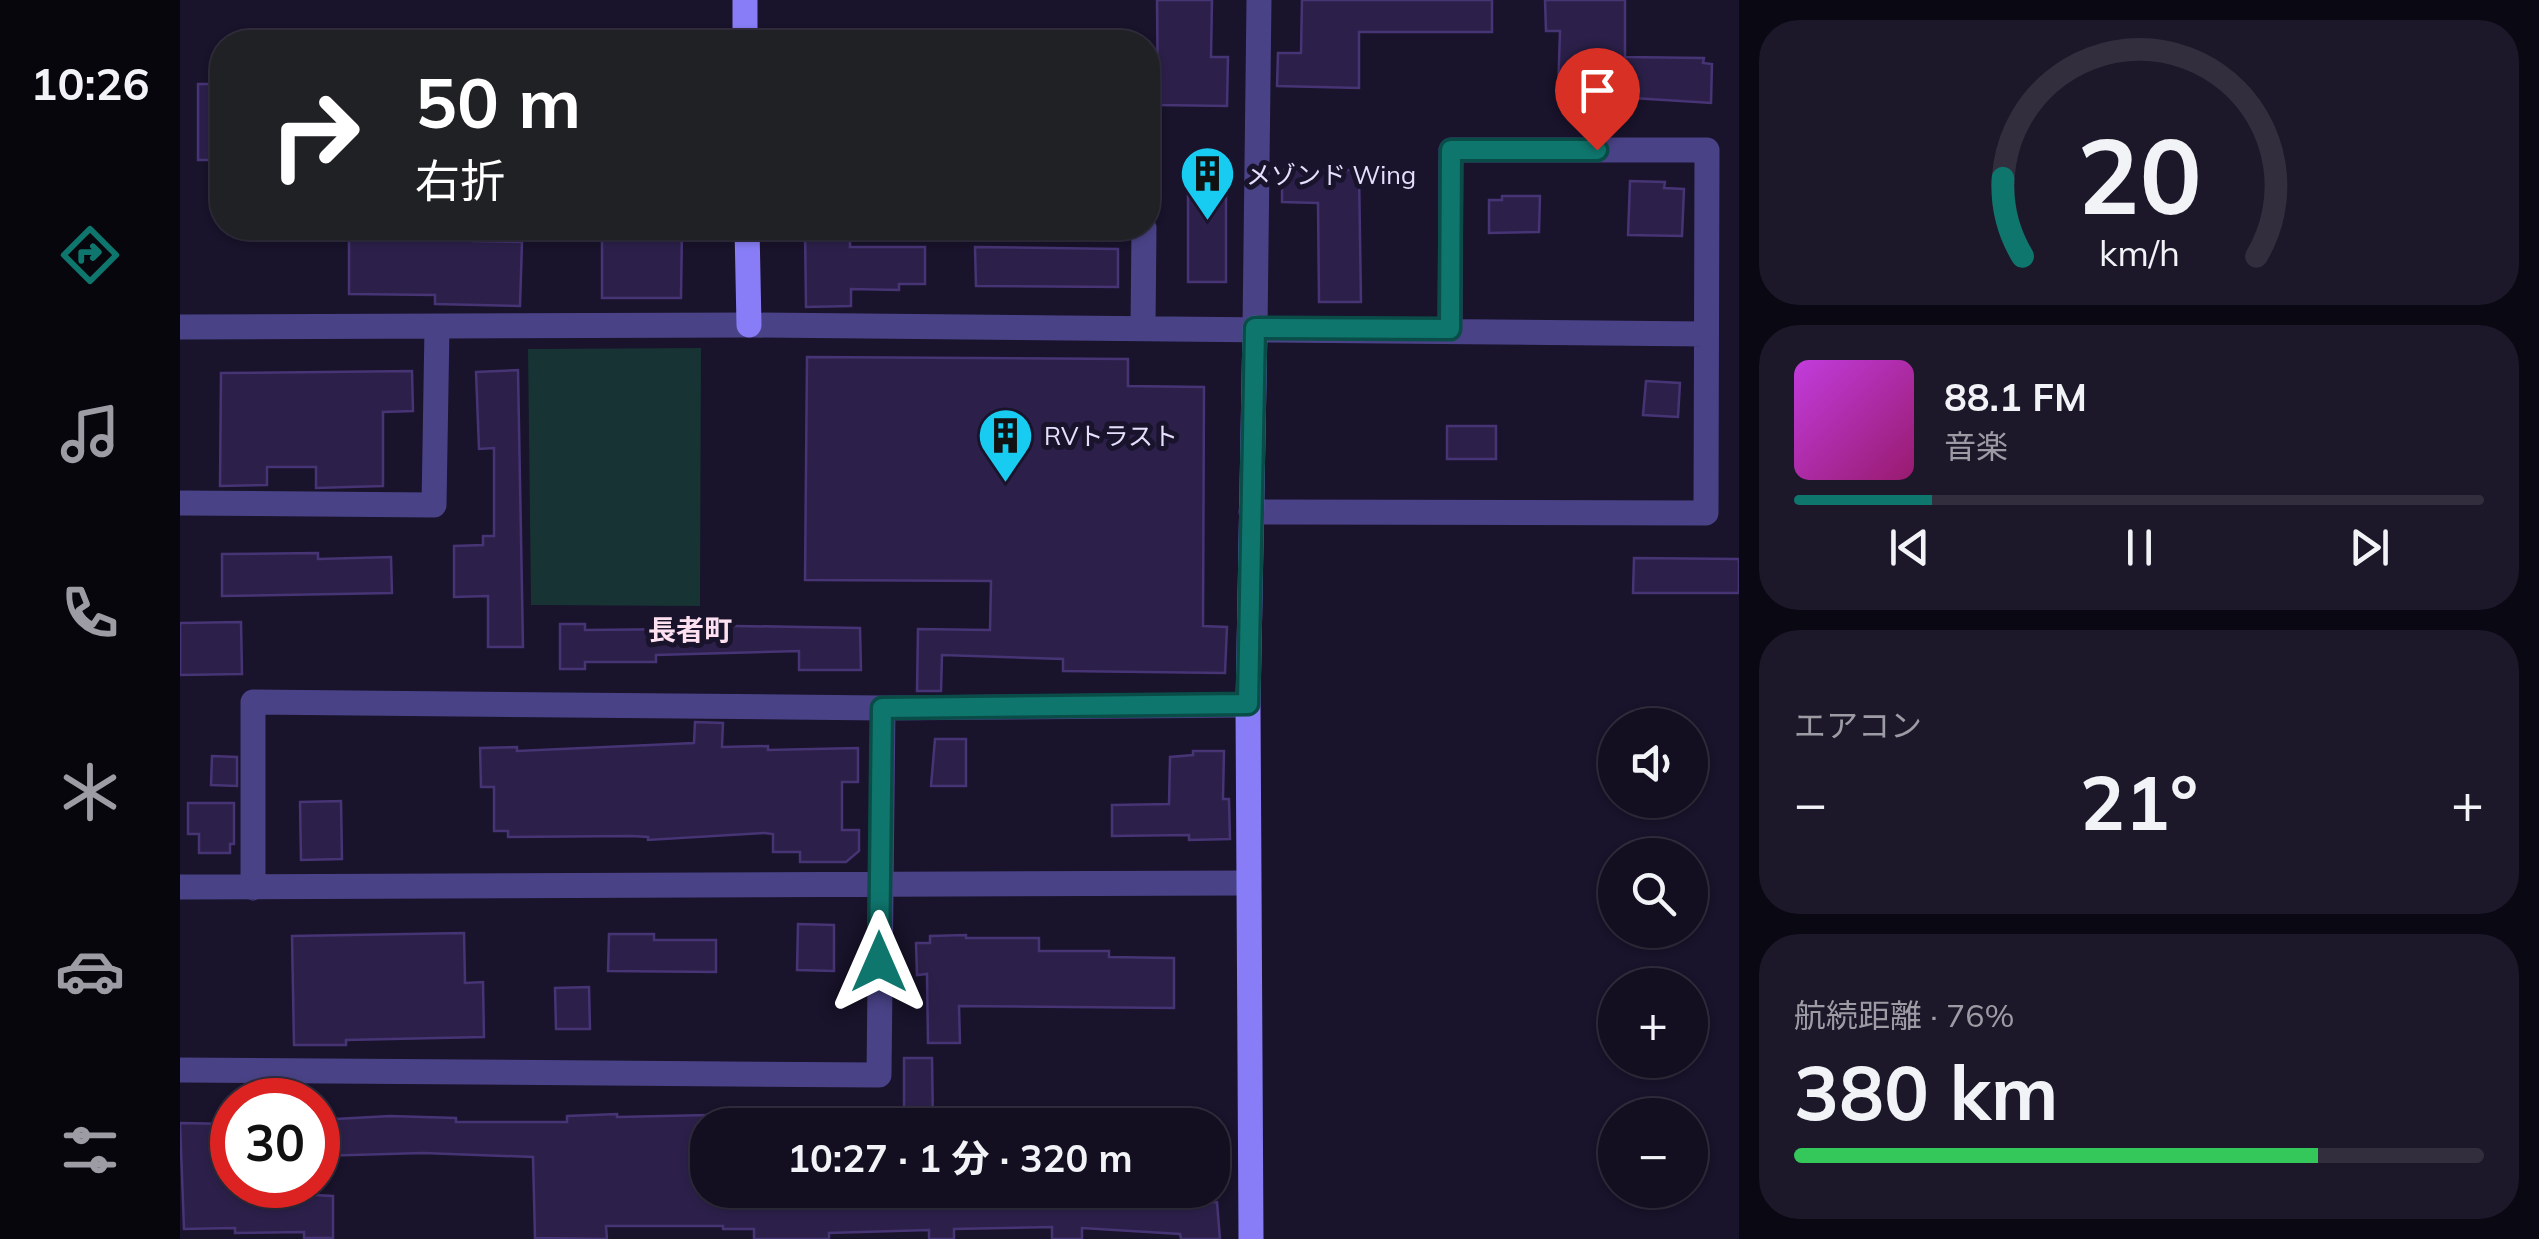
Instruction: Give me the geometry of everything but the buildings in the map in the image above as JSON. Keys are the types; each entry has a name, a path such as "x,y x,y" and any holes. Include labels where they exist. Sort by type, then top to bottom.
{"street":[{"path":"744,0 745,30"},
{"path":"1251,1239 1248,704 1260,0"},
{"path":"1251,512 1706,514 1707,150 1451,150 1450,329"},
{"path":"747,240 749,325"},
{"path":"1144,240 1144,327"},
{"path":"180,327 749,325 1706,334"},
{"path":"180,502 434,505 438,327"},
{"path":"253,888 253,702 882,708 1248,704"},
{"path":"180,1070 879,1074 882,708"},
{"path":"180,888 1247,883"}],"green space":[{"path":"701,348 700,606 531,605 528,349"}],"place":[{"name":"メゾンド Wing","path":"1207,223"},
{"name":"RVトラスト","path":"1005,484"}],"district":[{"name":"長者町","path":"690,629"}],"route":[{"path":"879,962 882,708 1248,704 1255,328 1450,329 1451,150 1597,150"}]}
